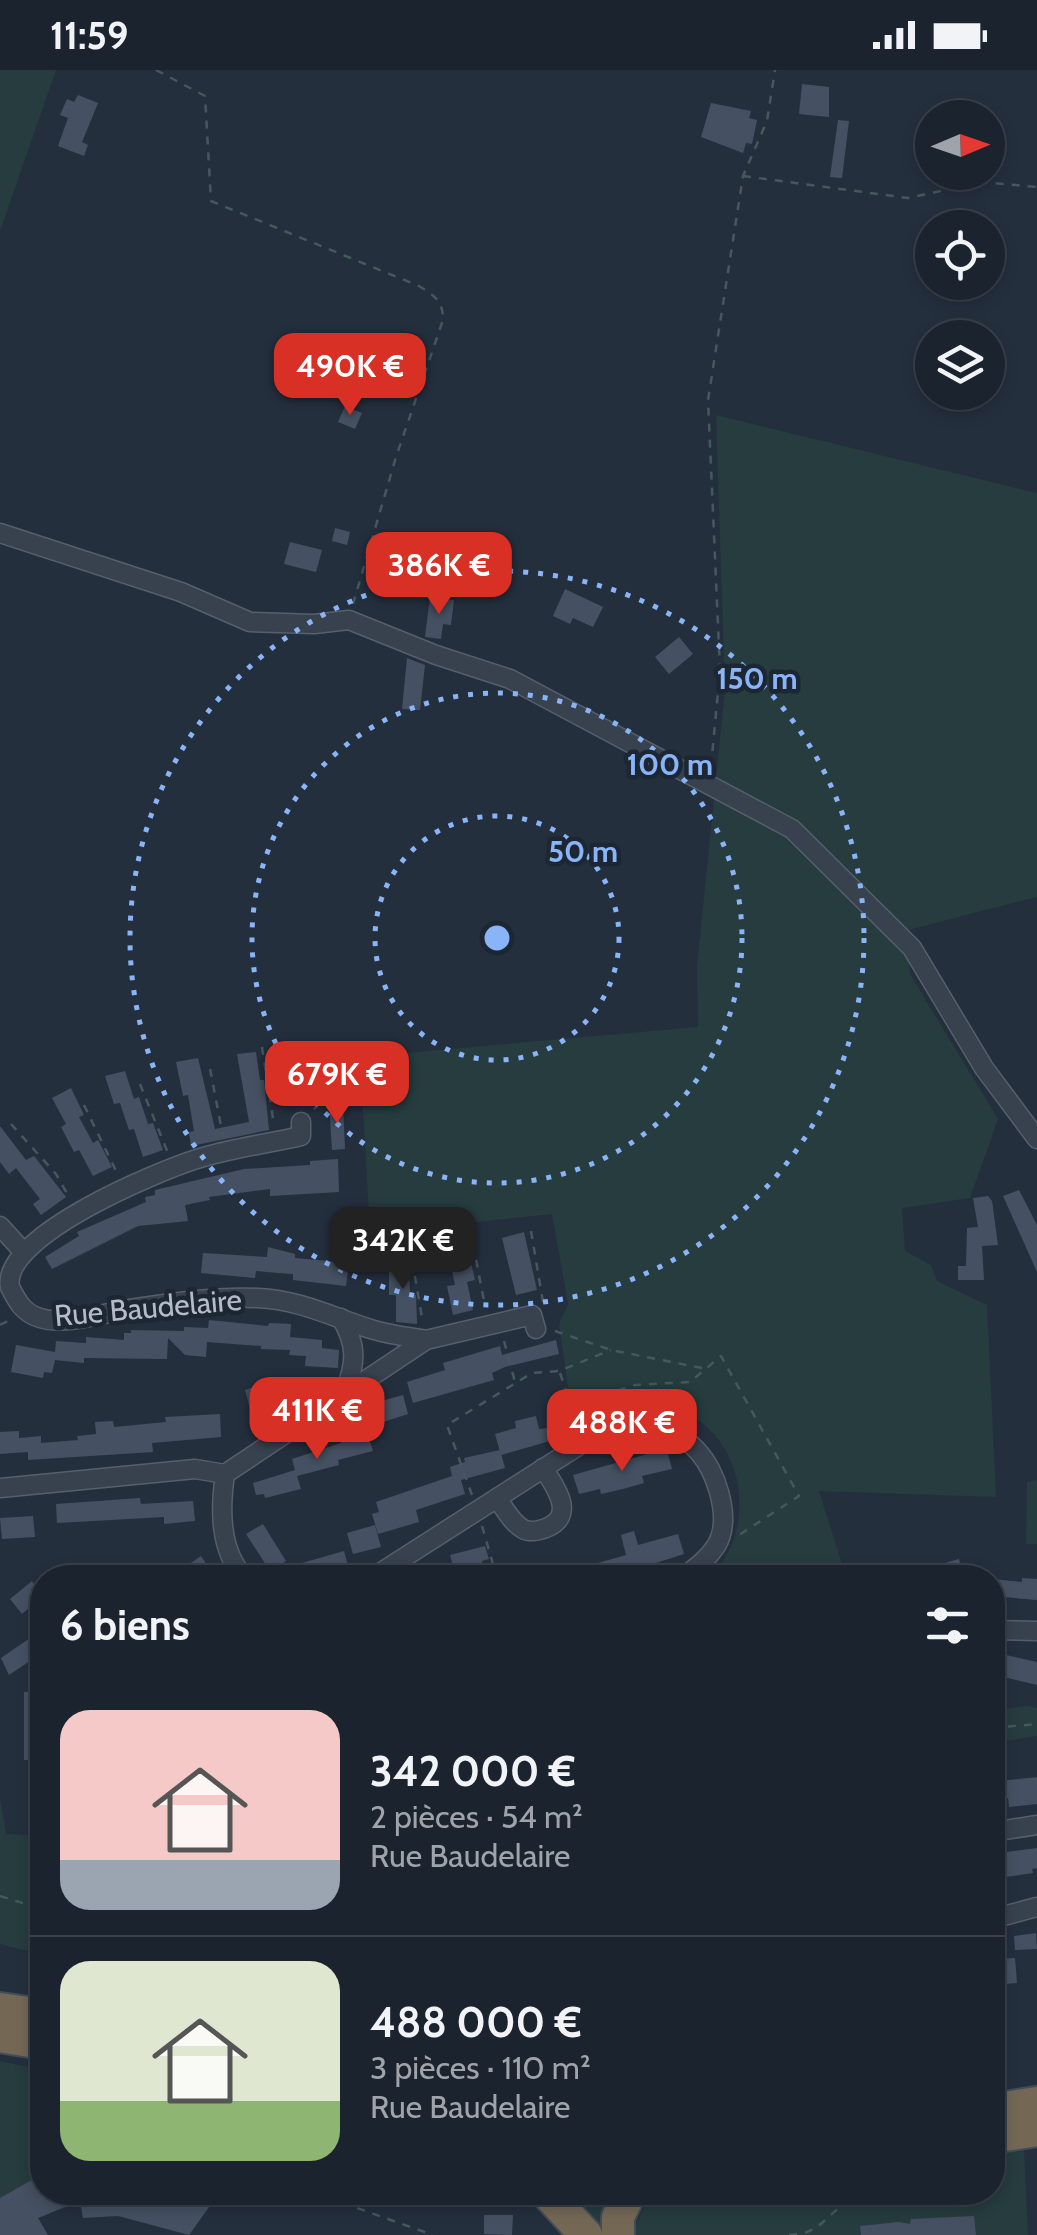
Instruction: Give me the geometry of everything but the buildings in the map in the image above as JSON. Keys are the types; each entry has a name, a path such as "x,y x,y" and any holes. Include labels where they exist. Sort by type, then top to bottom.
{"highway":[{"path":"0,2009 30,2013"},
{"path":"0,2036 30,2041"},
{"path":"1005,2108 1037,2103"},
{"path":"1005,2135 1037,2130"},
{"path":"558,2205 586,2235"},
{"path":"618,2235 618,2217 624,2205"}],"street":[{"path":"0,532 181,592 250,622 314,624 349,620 510,679 792,829 912,948 984,1068 1037,1139"},
{"path":"0,1226 19,1247 50,1225 174,1168 301,1136 301,1122"},
{"name":"Rue Baudelaire","path":"19,1247 6,1280 21,1308 39,1318 58,1320 165,1303 259,1298 313,1306 376,1331 426,1340"},
{"path":"341,1318 352,1336 356,1363 344,1394"},
{"name":"Rue Baudelaire","path":"225,1474 426,1340 494,1323 534,1322"},
{"path":"393,1565 583,1443 612,1430 644,1426 673,1432 695,1447 714,1478 723,1514 721,1535 710,1554 697,1565"},
{"path":"498,1498 523,1529 531,1532 552,1526 563,1510 562,1498 543,1468"},
{"path":"0,1488 195,1470 225,1474 223,1528 227,1550 237,1565"},
{"path":"1005,1630 1037,1630"},
{"path":"1005,1830 1037,1825"},
{"path":"1005,1915 1037,1906"}],"path":[{"path":"156,70 204,96 211,201 419,286 443,306 443,320 396,457 349,620"},
{"path":"709,784 720,670 708,400 743,176 767,121 775,70"},
{"path":"743,176 908,198 982,182 1037,187"},
{"path":"301,1122 325,1098 338,1042"},
{"path":"262,1047 276,1142"},
{"path":"210,1069 226,1152"},
{"path":"140,1084 174,1168"},
{"path":"84,1105 124,1188"},
{"path":"11,1124 56,1174 77,1212"},
{"path":"531,1230 545,1300 534,1322 611,1350 708,1370"},
{"path":"473,1244 515,1384"},
{"path":"412,1260 426,1340"},
{"path":"493,1565 448,1426 532,1373 559,1371 611,1350"},
{"path":"576,1413 600,1396 635,1385 690,1382 722,1356 799,1496 710,1554"},
{"path":"559,1371 583,1443"},
{"path":"1005,1727 1037,1724"},
{"path":"0,1889 0,1896 30,1905"},
{"path":"349,2205 433,2235"},
{"path":"789,2235 820,2227 845,2205"}],"green space":[{"path":"0,70 56,70 0,231"},
{"path":"716,415 1037,493 1037,897 908,930 910,974 998,1119 970,1198 902,1208 905,1251 931,1265 937,1281 987,1305 996,1497 819,1491 842,1565 718,1565 735,1537 738,1488 722,1444 687,1413 663,1406 640,1406 574,1429 559,1324 568,1304 552,1214 370,1233 360,1057 698,1027 697,967 725,690"},
{"path":"1037,1480 1037,1544 1026,1544 1027,1482"},
{"path":"1037,1708 1037,1736 1005,1741 1005,1709"},
{"path":"0,1798 6,1834 30,1835 30,1952 0,1944"},
{"path":"0,2061 30,2067 30,2182 0,2198"},
{"path":"1024,2151 1028,2235 635,2235 645,2205 1005,2205 1005,2153"},
{"path":"567,2205 617,2205 609,2235 595,2235"}]}
